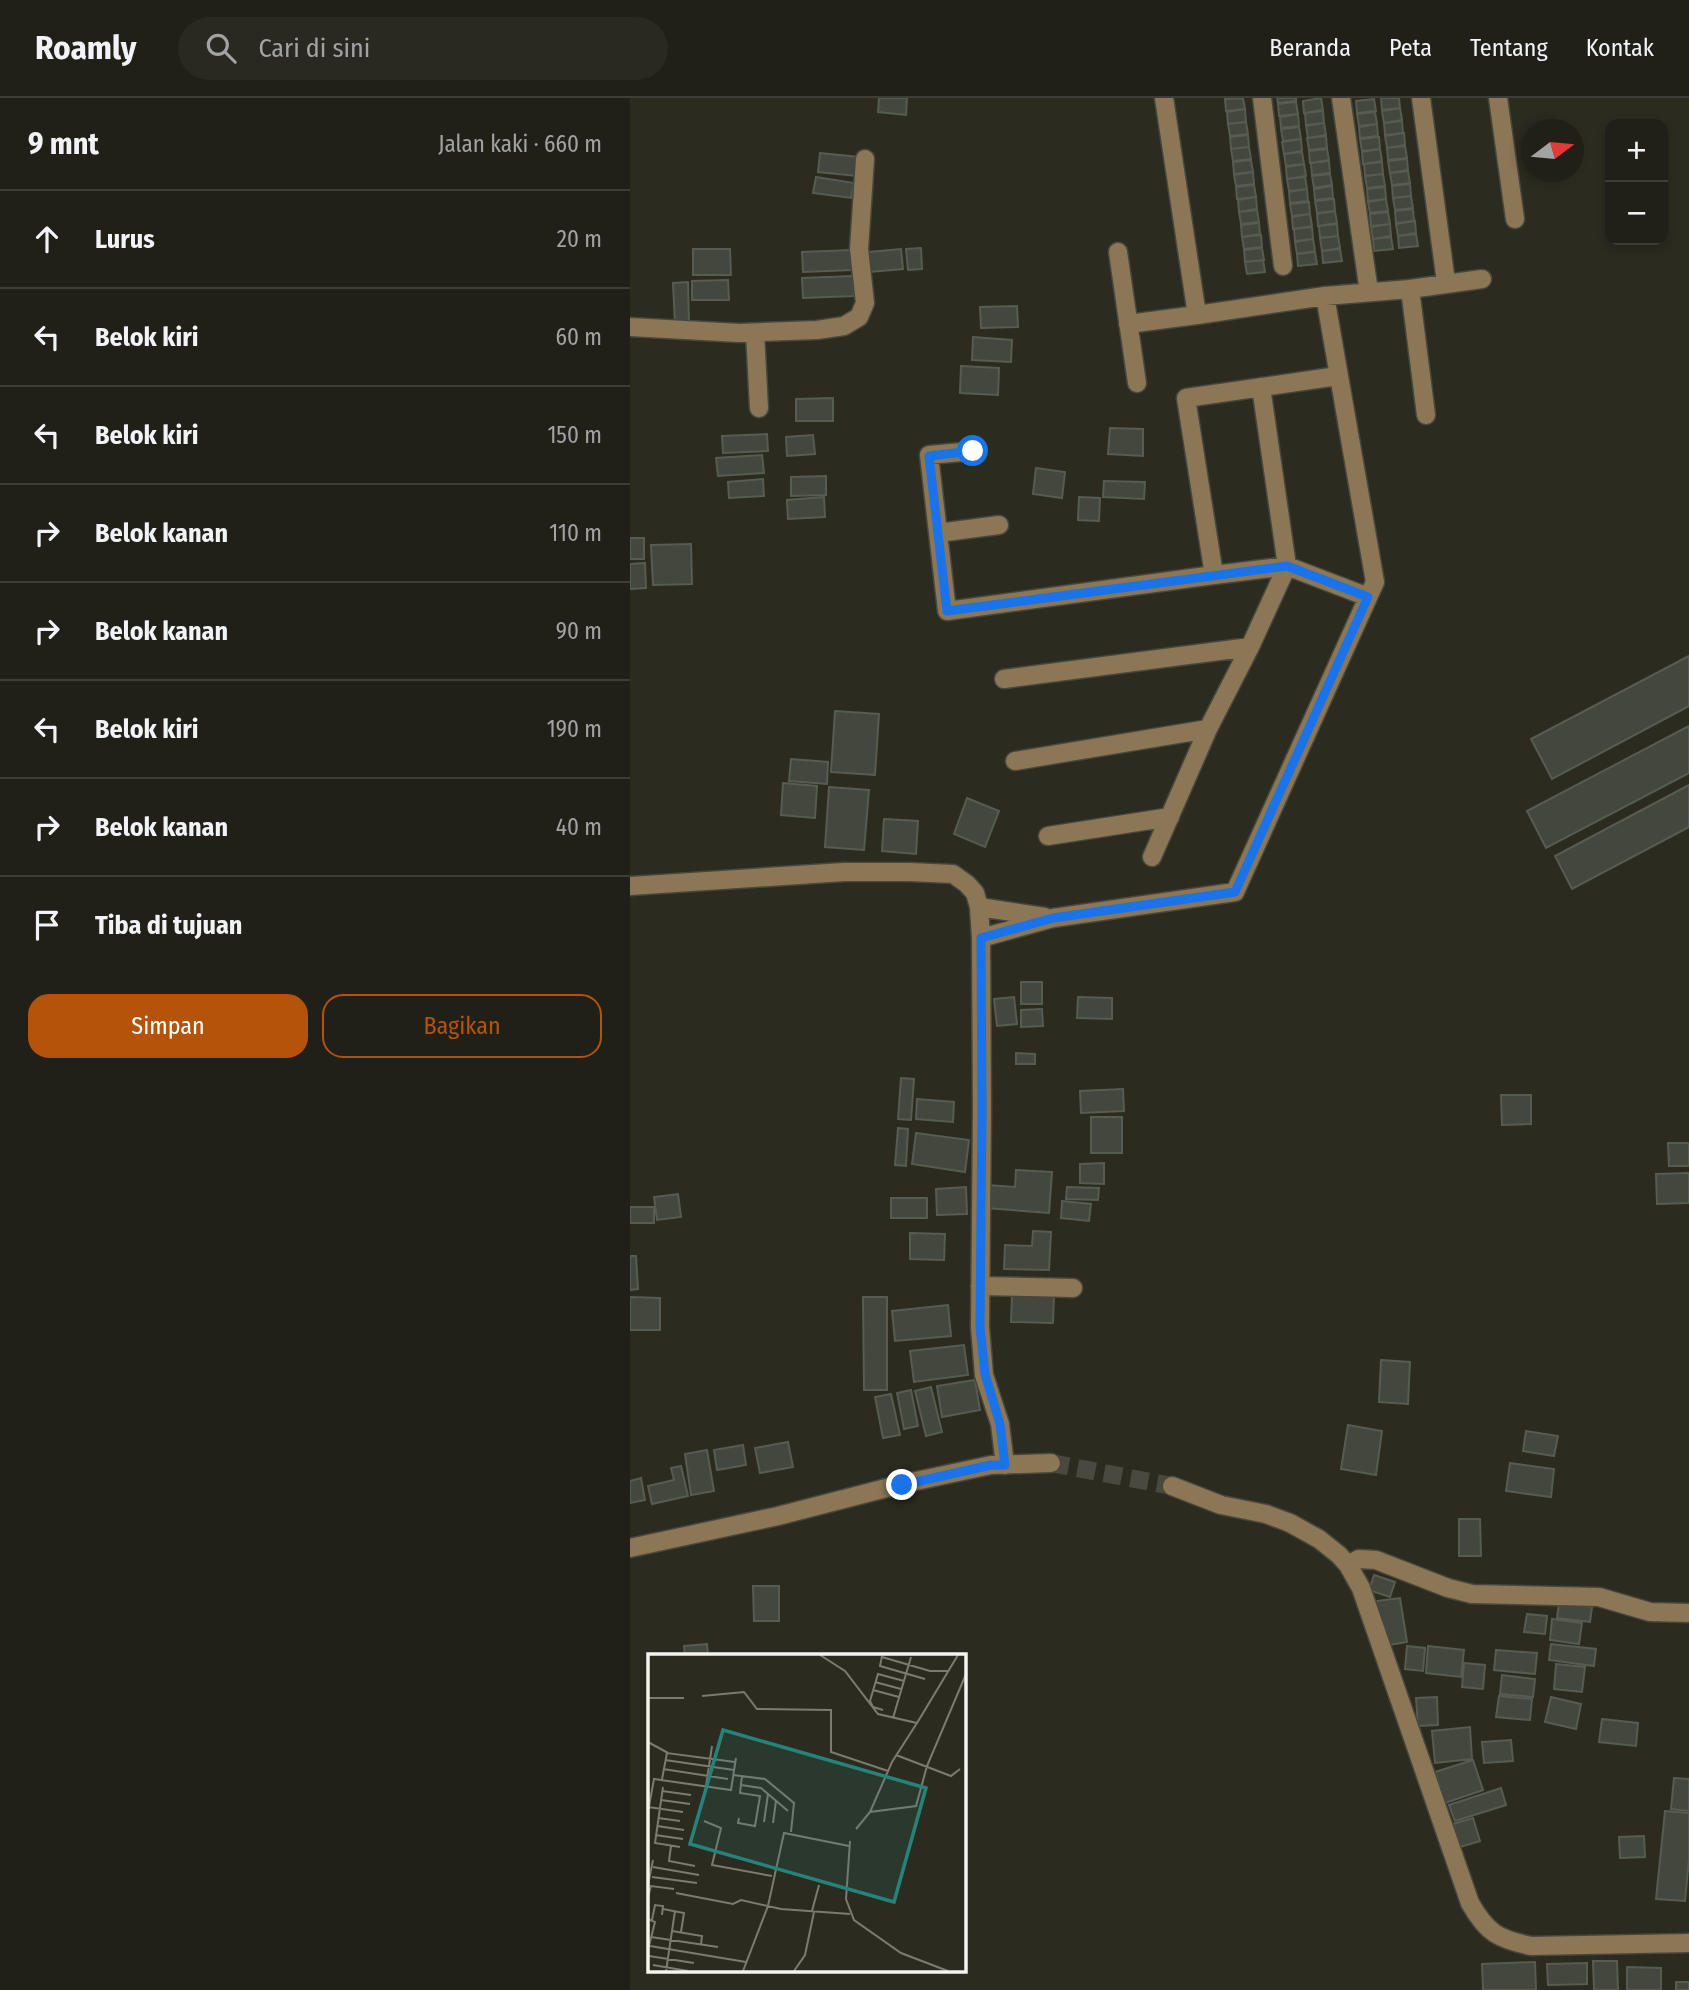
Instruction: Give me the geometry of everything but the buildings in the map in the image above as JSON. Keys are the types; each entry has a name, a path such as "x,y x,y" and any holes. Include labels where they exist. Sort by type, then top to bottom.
{"street":[{"path":"1164,98 1197,315"},
{"path":"1262,98 1283,266"},
{"path":"1341,98 1369,292"},
{"path":"1421,98 1446,282"},
{"path":"1499,98 1515,219"},
{"path":"630,327 755,333 844,326 859,317 865,303 859,248 865,159"},
{"path":"1118,253 1136,383"},
{"path":"1128,324 1325,296 1410,289 1482,279"},
{"path":"1410,289 1426,415"},
{"path":"981,938 1053,918 1235,892 1375,582 1325,296"},
{"path":"755,333 759,408"},
{"path":"1213,576 1186,398 1338,376"},
{"path":"1152,857 1208,729 1287,566 1261,387"},
{"path":"973,451 929,456 947,611 1287,566 1368,597"},
{"path":"938,533 999,525"},
{"path":"1004,679 1250,647"},
{"path":"1015,761 1208,729"},
{"path":"1048,836 1170,817"},
{"path":"630,886 832,872 910,872 953,874 975,893 979,907 981,938 980,1327 985,1374 1000,1424 1005,1465"},
{"path":"979,907 1053,918"},
{"path":"980,1286 1073,1288"},
{"path":"630,1548 991,1465 1051,1463"},
{"path":"1171,1486 1221,1505 1290,1522 1319,1539 1348,1565 1361,1588 1470,1903 1481,1922 1493,1934 1531,1946 1689,1943"},
{"path":"1348,1565 1359,1559 1376,1560 1448,1588 1472,1594 1599,1597 1650,1612 1689,1613"}],"tunnel":[{"path":"1051,1463 1172,1486"}],"route":[{"path":"902,1485 991,1465 1005,1465 1000,1424 985,1374 980,1327 981,938 1053,918 1235,892 1368,597 1287,566 947,611 929,456 973,451"}]}
